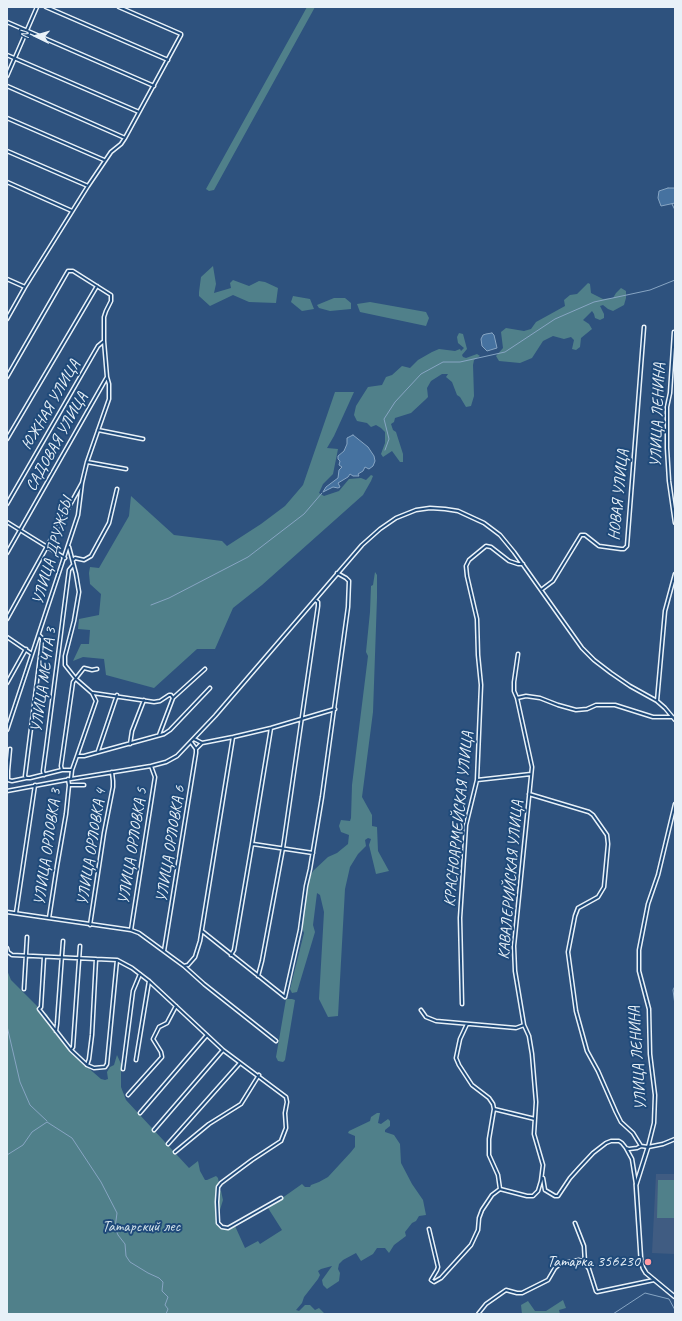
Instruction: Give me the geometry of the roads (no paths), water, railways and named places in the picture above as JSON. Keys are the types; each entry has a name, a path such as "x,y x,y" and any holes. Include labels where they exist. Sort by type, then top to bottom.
{"street":[{"path":"7,76 37,7"},
{"path":"46,7 168,60"},
{"path":"7,319 25,286 104,160 121,144 125,138 181,35 118,7"},
{"path":"7,22 154,86"},
{"path":"7,54 139,112"},
{"path":"7,86 125,138"},
{"path":"7,118 104,160"},
{"path":"7,151 88,186"},
{"path":"7,182 72,211"},
{"path":"7,377 68,271 73,271 97,286 112,298 104,316 104,341 107,377"},
{"path":"7,279 25,286"},
{"path":"7,438 97,286"},
{"path":"7,310 11,312"},
{"name":"НОВАЯ УЛИЦА","path":"541,590 553,581 581,535 585,535 599,546 621,549 624,549 627,546 644,327"},
{"name":"УЛИЦА ЛЕНИНА","path":"674,332 670,393 667,407 667,448 669,481 675,523"},
{"name":"ЮЖНАЯ УЛИЦА","path":"7,504 98,346 104,341"},
{"name":"УЛИЦА ДРУЖБЫ","path":"7,730 69,546 80,505 82,483 87,462 109,399 109,384 107,377"},
{"name":"САДОВАЯ УЛИЦА","path":"7,553 107,377"},
{"path":"98,430 143,439"},
{"path":"87,462 126,469"},
{"path":"7,619 82,483"},
{"path":"72,560 75,558 86,560 90,556 109,523 117,489"},
{"path":"7,791 69,779 151,766 171,760 182,752 194,739 362,545 380,529 396,518 416,510 430,508 458,512 484,523 500,535 523,564 588,654 619,679 657,701 674,719"},
{"path":"7,522 65,558"},
{"path":"69,546 78,583 78,602 65,656 66,665 76,679 92,693 116,695 158,702 169,695 173,698"},
{"name":"КРАСНОАРМЕЙСКАЯ УЛИЦА","path":"462,1004 460,918 466,825 477,780 481,685 477,619 467,576 467,563 486,546 490,547 509,561 523,564"},
{"name":"УЛИЦА МЕЧТА 3","path":"44,775 43,771 69,570 73,565"},
{"path":"202,931 285,997 300,930 306,886 313,853 350,585 346,578 337,573"},
{"path":"657,701 666,611 675,574"},
{"path":"258,976 283,848 318,606 318,602 315,600"},
{"path":"26,778 24,774 42,641 42,638 39,635"},
{"path":"7,637 32,654"},
{"path":"7,683 26,649"},
{"name":"КАВАЛЕРИЙСКАЯ УЛИЦА","path":"500,1189 527,1196 533,1196 539,1189 543,1165 534,1134 536,1102 532,1054 529,1036 524,1025 515,971 514,946 531,774 531,761 517,698 514,691 518,654"},
{"path":"62,770 61,766 72,682 84,668 92,670 97,669"},
{"path":"159,736 173,698 205,669"},
{"path":"78,756 159,736 170,730 210,688"},
{"name":"УЛИЦА ОРЛОВКА 3","path":"49,918 66,814 69,779 96,702 92,693"},
{"path":"98,752 116,695"},
{"path":"517,698 526,696 540,698 576,710 587,709 596,705 615,705 653,717 674,719"},
{"path":"130,744 132,731 144,700"},
{"path":"191,742 196,749 202,743 272,728 334,709"},
{"path":"231,955 234,950 272,728"},
{"path":"184,966 188,965 197,951 202,931 233,737"},
{"path":"194,739 202,743"},
{"path":"10,749 8,780 12,782 62,770 72,770"},
{"name":"УЛИЦА ОРЛОВКА 6","path":"164,951 183,841 196,749"},
{"name":"УЛИЦА ОРЛОВКА 5","path":"131,930 155,777 151,766"},
{"name":"УЛИЦА ОРЛОВКА 4","path":"90,925 104,833 114,781 112,772"},
{"path":"477,780 531,774"},
{"path":"16,913 35,786"},
{"path":"69,786 84,786"},
{"path":"530,794 589,812 597,819 607,835 608,844 604,887 598,897 578,908 568,952 576,1011 587,1051 598,1070 621,1122 633,1134 641,1146"},
{"name":"УЛИЦА ЛЕНИНА","path":"675,804 658,875 648,904 639,950 639,971 649,1009 650,1054 654,1095 654,1124 636,1185 641,1261 643,1268 654,1280 674,1293 675,1297"},
{"path":"252,844 313,853"},
{"path":"7,912 131,930 144,936 184,966 204,984 276,1041"},
{"path":"24,989 27,937"},
{"path":"56,1031 58,1024 63,941"},
{"path":"71,1050 73,1047 80,946"},
{"path":"7,948 8,952 12,956 117,960 132,968 149,981 222,1050 286,1097 286,1128 281,1141 252,1160 221,1183 218,1187 218,1223 222,1227 228,1228 281,1198"},
{"path":"44,957 41,1007 39,1009 71,1050 87,1065 94,1068 106,1067 107,1064 117,960"},
{"path":"87,1065 92,1036 96,959"},
{"path":"122,1069 133,991 140,974"},
{"path":"136,1060 149,981"},
{"path":"128,1096 162,1057 161,1052 153,1040 159,1027 167,1023 176,1006"},
{"path":"421,1010 426,1017 436,1021 516,1028 524,1025"},
{"path":"429,1229 438,1266 432,1278 432,1281 436,1282 471,1245 478,1230 479,1218 482,1210 492,1195 500,1189 498,1175 491,1160 489,1151 489,1139 494,1109 489,1098 472,1085 456,1058 460,1039 466,1024"},
{"path":"140,1113 207,1035"},
{"path":"154,1130 222,1050"},
{"path":"168,1144 240,1063"},
{"path":"175,1152 209,1124 241,1104 259,1076"},
{"path":"494,1109 535,1120"},
{"path":"626,1148 634,1149 641,1146 648,1147 675,1139"},
{"path":"542,1174 545,1190 555,1196 558,1196 570,1178 593,1153 606,1143 616,1141 622,1143 632,1159 636,1185"},
{"path":"575,1223 584,1246 585,1263"},
{"path":"478,1314 486,1304 506,1290 522,1293 548,1280 555,1268 560,1264 579,1260 582,1260 589,1269 597,1292 654,1280"}],"waterway":[{"path":"672,204 675,210"},
{"path":"385,450 389,439 384,419 395,402 421,374 443,362 460,362 505,352 555,319 594,302 650,290 675,280"},
{"path":"151,605 169,598 248,557 304,514 322,493"},
{"path":"675,986 673,990 675,1005"},
{"path":"7,1026 20,1082 30,1105 47,1121"},
{"path":"7,1155 23,1145 32,1132 47,1122 72,1138 101,1182 117,1213 115,1228 125,1244 126,1256 130,1262 159,1278 163,1282 162,1291 168,1297 165,1305 168,1309 166,1314"},
{"path":"613,1314 645,1293 669,1299 675,1310"},
{"path":"579,1314 592,1314"}],"place":[{"name":"Татарка 356230","path":"648,1262"}],"park label":[{"name":"Татарский лес","path":"141,1227"}]}
